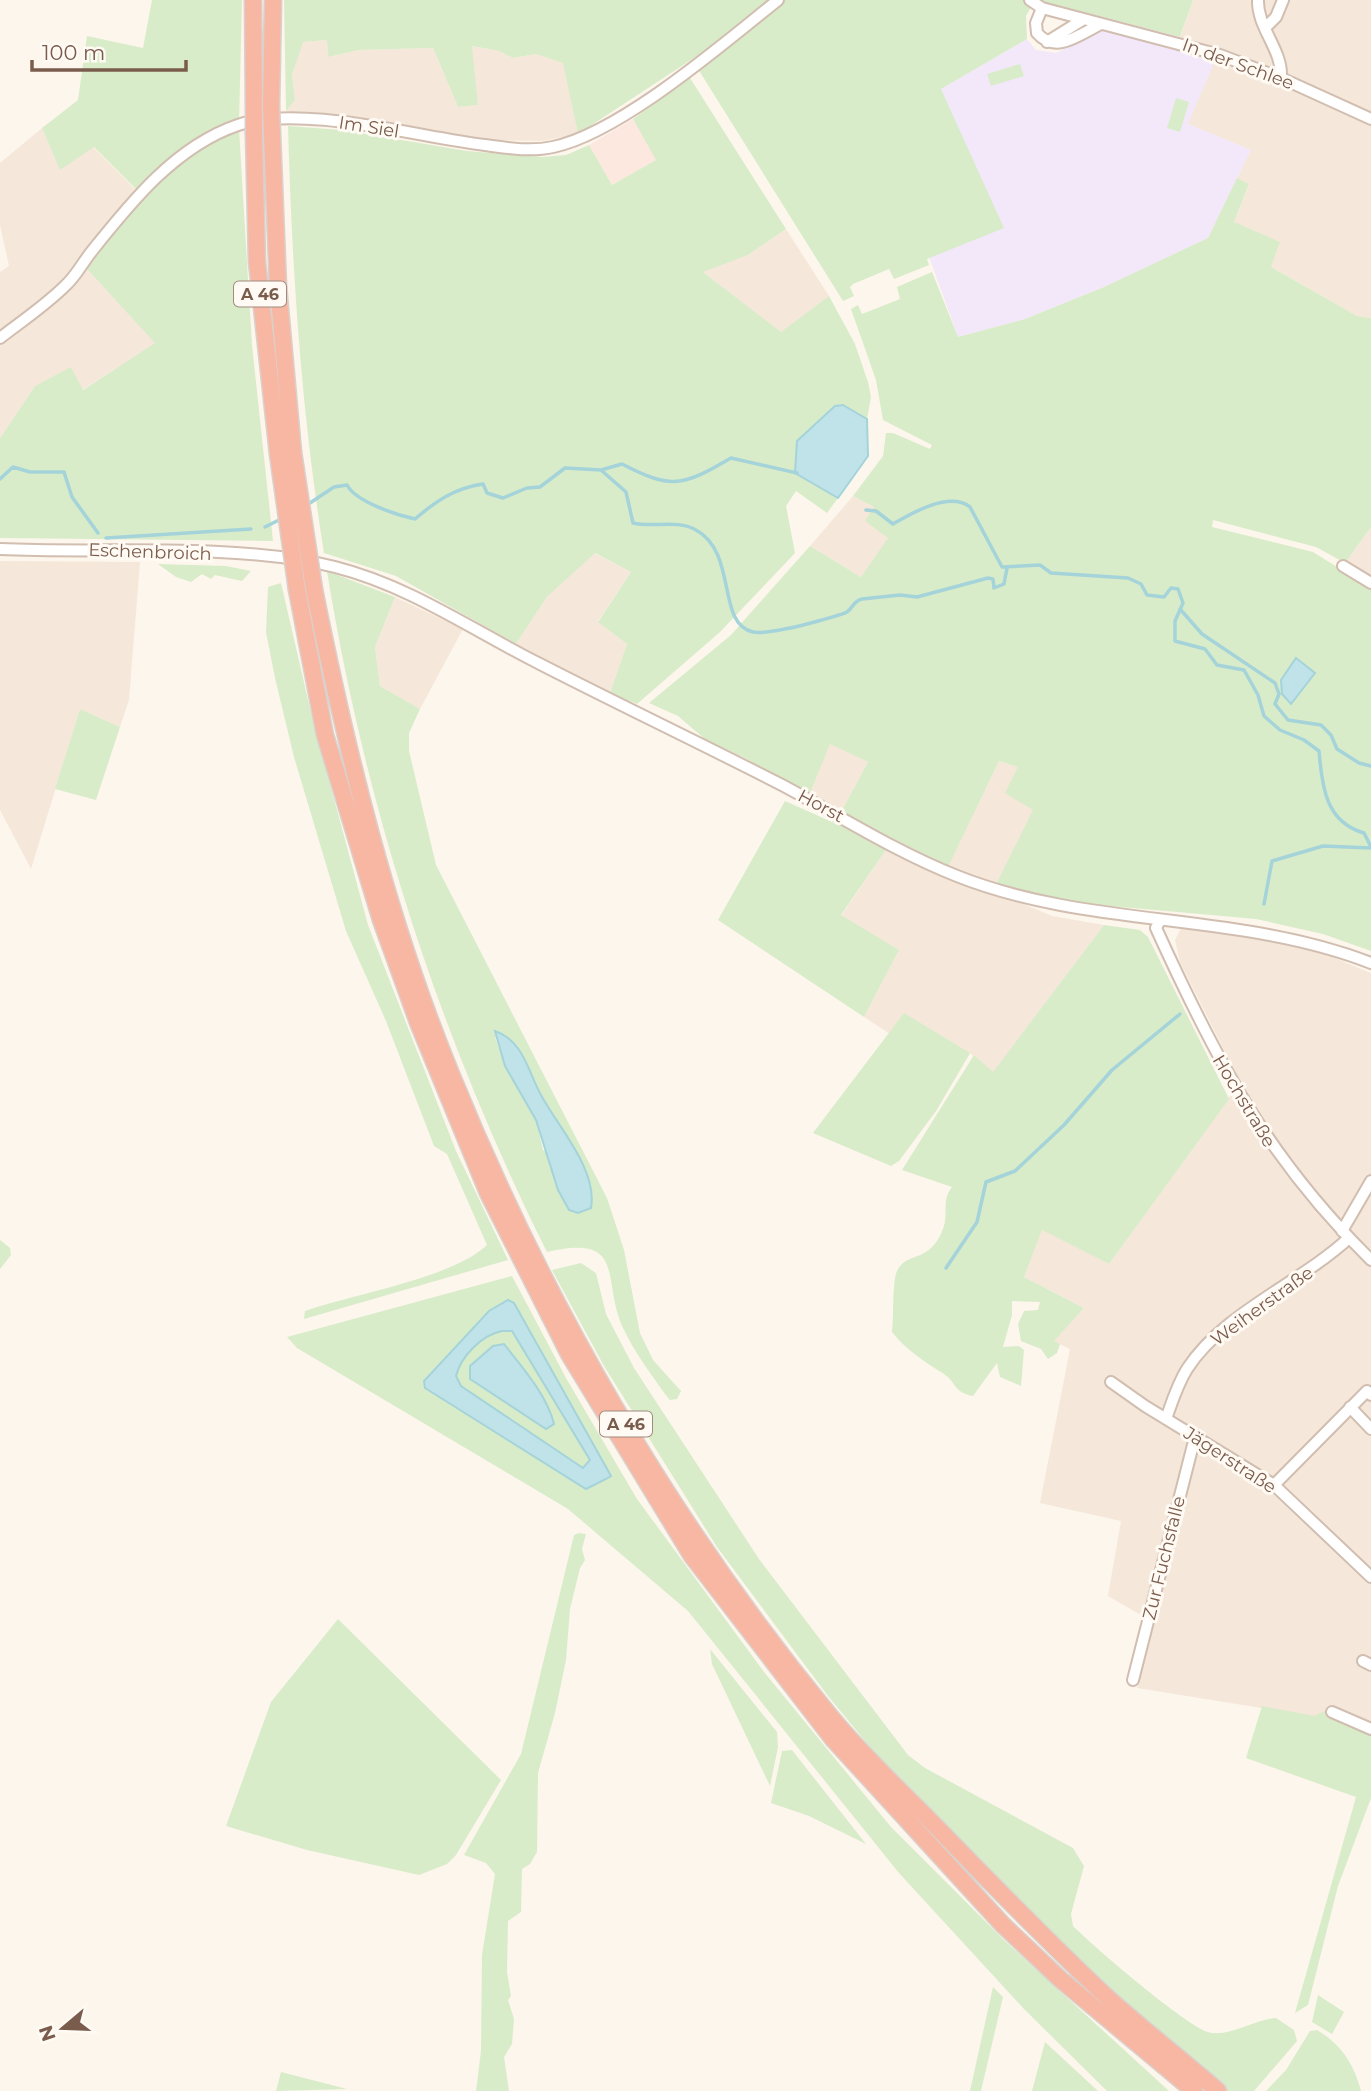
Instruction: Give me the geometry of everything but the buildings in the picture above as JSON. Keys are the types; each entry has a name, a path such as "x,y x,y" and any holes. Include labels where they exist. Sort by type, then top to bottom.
{"highway":[{"name":"A 46","path":"253,0 257,262 285,453 341,722 374,847 449,1070 510,1211 589,1365 681,1514 751,1616 833,1719 1028,1923 1111,2001 1219,2091"},
{"name":"A 46","path":"273,0 271,106 278,286 285,453 297,590 325,735 381,920 419,1026 488,1193 569,1354 692,1556 833,1739 1003,1925 1060,1979 1194,2091"}],"street":[{"name":"Im Siel","path":"0,338 67,284 138,197 169,166 191,148 220,132 241,124 308,119 496,146 529,149 554,147 591,133 642,102 692,69 778,0"},
{"path":"1030,0 1042,8 1036,23 1037,33 1047,42 1060,44 1101,24"},
{"path":"1258,0 1265,27 1282,66 1281,78"},
{"path":"1265,27 1276,18 1283,0"},
{"name":"In der Schlee","path":"1042,8 1181,43 1281,78 1371,120"},
{"path":"1047,42 1084,19"},
{"name":"Eschenbroich","path":"0,549 205,553 301,561"},
{"name":"Horst","path":"301,561 375,579 415,596 538,663 682,733 958,876 1069,907 1259,931 1348,954 1371,963"},
{"path":"1343,566 1371,583"},
{"name":"Hochstraße","path":"1160,920 1156,928 1204,1034 1249,1111 1278,1156 1371,1260"},
{"name":"Weiherstraße","path":"1166,1419 1180,1381 1212,1338 1328,1257 1346,1235 1371,1181"},
{"name":"Jägerstraße","path":"1111,1382 1274,1485 1371,1577"},
{"path":"1274,1485 1350,1407 1369,1393"},
{"path":"1350,1407 1371,1429"},
{"name":"Zur Fuchsfalle","path":"1133,1679 1195,1437"},
{"path":"1332,1712 1371,1729"}],"shaded area":[{"path":"1193,0 1371,0 1371,318 1357,316 1271,267 1234,222 1249,185 1237,178 1250,150 1188,124 1177,47"},
{"path":"1103,30 1216,58 1188,124 1251,150 1208,238 1104,287 1025,319 958,337 928,254 968,152 941,89 1027,39 1036,50 1056,53"},
{"path":"327,40 328,57 359,50 433,48 458,107 478,105 471,46 499,51 513,58 536,54 564,63 578,134 542,141 465,140 286,111 295,100 292,75 302,42"},
{"path":"633,119 657,160 612,185 589,145"},
{"path":"42,128 60,169 93,147 143,197 87,269 156,343 82,390 35,386 0,438 0,272 9,266 0,225 0,163"},
{"path":"786,229 829,296 781,333 702,271 748,255"},
{"path":"853,496 874,507 889,538 861,577 810,546"},
{"path":"1371,527 1371,579 1345,563"},
{"path":"594,553 631,572 598,621 627,644 610,693 516,644 547,597"},
{"path":"0,561 140,562 129,700 120,727 80,709 31,869 0,810"},
{"path":"395,597 463,629 420,709 380,686 375,647"},
{"path":"830,743 868,762 841,812 809,796"},
{"path":"999,761 1019,767 1034,810 996,884 1012,899 1052,916 1104,925 993,1073 970,1053 936,1111 904,1013 890,1034 864,1017 899,950 841,916 888,847 944,874"},
{"path":"1182,926 1270,940 1330,956 1371,973 1371,1736 1316,1717 1137,1688 1153,1622 1108,1596 1121,1521 1040,1503 1070,1349 1053,1341 1084,1308 1024,1277 1042,1229 1109,1264 1240,1082 1180,962 1175,940"}],"green space":[{"path":"152,0 242,0 239,122 167,162 137,190 94,147 60,170 42,128 78,100 87,36 143,48"},
{"path":"284,0 772,0 700,54 578,134 563,63 536,54 513,58 499,51 472,46 478,105 458,107 433,48 359,50 328,57 327,40 303,42 292,75 295,100 286,111"},
{"path":"784,0 1035,0 1026,16 1027,39 941,89 1004,228 927,259 929,265 894,279 889,269 853,284 850,287 854,296 843,301 698,69"},
{"path":"1037,0 1193,0 1180,37"},
{"path":"1020,64 1024,76 991,86 987,74"},
{"path":"690,78 786,229 748,255 703,272 781,332 829,296 855,344 871,397 867,419 843,405 797,441 795,472 838,498 827,513 796,491 786,506 795,553 720,632 637,704 610,693 627,644 598,622 631,572 595,553 547,597 516,644 396,576 324,553 309,446 299,340 288,126 342,130 467,151 543,157 566,155 589,145 612,185 656,160 633,119"},
{"path":"1176,98 1189,102 1180,132 1167,128"},
{"path":"239,129 252,345 273,541 0,538 0,438 35,386 71,367 83,390 155,343 87,269 136,207 172,170 214,140"},
{"path":"1237,178 1249,184 1234,222 1280,242 1271,267 1357,316 1371,318 1371,527 1345,563 1316,547 1213,520 1212,527 1313,552 1371,588 1371,951 1323,934 1256,919 1065,902 996,884 1033,810 1005,793 1018,767 999,761 948,867 841,812 868,762 830,744 809,796 745,758 706,740 678,716 649,703 731,635 810,546 861,577 888,538 865,521 874,507 853,496 883,456 886,433 893,433 930,449 932,445 883,420 876,380 851,309 858,305 862,314 900,299 897,287 932,272 958,337 1025,319 1104,287 1208,238"},
{"path":"158,564 226,566 251,571 242,581 215,575 211,579 202,574 191,582 176,577"},
{"path":"327,571 395,597 375,647 380,686 420,709 409,733 409,751 436,865 607,1198 624,1250 640,1333 653,1360 681,1391 677,1399 670,1400 665,1394 628,1339 617,1312 607,1266 601,1255 590,1249 573,1248 547,1252 508,1171 440,1005 411,920 362,747","holes":["495,1037 513,1044 522,1053 539,1093 571,1142 586,1177 543,1150 536,1120 505,1066"]},
{"path":"281,583 312,717 368,925 456,1151 508,1260 304,1319 305,1311 427,1276 471,1257 487,1245 447,1154 434,1146 386,1021 346,931 294,757 266,632 268,587"},
{"path":"80,709 120,727 96,800 55,789"},
{"path":"785,801 888,847 841,915 899,950 864,1017 718,920"},
{"path":"1104,925 1140,930 1148,937 1229,1099 1109,1264 1042,1230 1024,1277 1084,1308 1054,1341 1060,1344 1057,1353 1048,1359 1041,1349 1021,1341 1018,1324 1024,1311 1038,1310 1040,1302 1012,1301 1012,1315 1003,1347 1019,1346 1024,1350 1021,1386 1000,1377 997,1363 973,1396 958,1390 948,1377 910,1350 892,1332 897,1271 906,1261 925,1253 937,1240 945,1223 947,1197 952,1187 902,1170 974,1055 993,1072"},
{"path":"904,1013 970,1053 936,1111 899,1161 891,1166 813,1133"},
{"path":"0,1240 10,1248 11,1255 0,1269"},
{"path":"581,1263 596,1273 606,1314 634,1368 759,1559 908,1755 925,1768 1073,1848 1084,1866 1071,1914 1073,1926 1119,1967 1180,2015 1208,2032 1224,2032 1276,2018 1294,2030 1297,2041 1254,2091 1225,2091 1103,1988 884,1764 828,1696 717,1547 604,1366 552,1270"},
{"path":"512,1276 566,1378 637,1499 764,1672 891,1827 1004,1940 1169,2091 1107,2091 1024,2009 899,1873 688,1611 568,1509 297,1348 287,1337","holes":["514,1303 610,1476 586,1489 425,1388"]},
{"path":"512,1331 590,1461 583,1468 461,1386 456,1376 462,1361 480,1342 494,1333","holes":["470,1366 531,1379 554,1424 545,1429 470,1379"]},
{"path":"586,1534 582,1549 585,1560 580,1568 570,1609 566,1660 538,1773 537,1852 530,1864 522,1869 521,1912 508,1921 507,1972 511,1996 508,2000 514,2019 512,2044 504,2057 509,2091 476,2091 481,2051 482,1955 495,1874 486,1863 464,1855 521,1754 574,1535"},
{"path":"338,1619 501,1780 456,1855 447,1864 419,1875 307,1850 226,1826 271,1702"},
{"path":"710,1649 777,1732 778,1747 770,1786 712,1664"},
{"path":"1262,1706 1314,1716 1324,1711 1371,1735 1371,1798 1338,1886 1308,2005 1295,2013 1356,1797 1246,1758"},
{"path":"792,1750 866,1844 809,1816 771,1803 782,1751"},
{"path":"993,1987 1003,1997 981,2091 970,2091"},
{"path":"1318,1995 1344,2012 1332,2034 1312,2022"},
{"path":"1317,2030 1345,2056 1355,2072 1361,2091 1266,2091 1286,2070 1310,2031"},
{"path":"1045,2042 1098,2091 1032,2091"},
{"path":"281,2072 347,2089 276,2091"}],"water":[{"path":"843,405 867,419 868,456 838,498 795,473 797,441 835,406"},
{"path":"1296,658 1315,673 1291,704 1282,694 1281,680"},
{"path":"495,1031 513,1042 519,1050 541,1095 575,1149 589,1179 591,1208 578,1213 569,1210 558,1190 536,1120 505,1066"},
{"path":"508,1300 514,1303 611,1476 586,1489 425,1388 424,1381 489,1311","holes":["512,1331 590,1460 583,1468 461,1386 456,1376 462,1361 473,1347 494,1333"]},
{"path":"504,1344 546,1402 554,1424 546,1429 470,1379 470,1366 493,1346"}],"waterway":[{"path":"307,505 334,487 347,485 368,502 415,519 455,492 483,484 487,493 503,498 527,488 540,487 565,468 601,470 622,464 653,478 677,481 701,474 731,458 797,473"},
{"path":"0,479 13,467 30,472 64,472 72,497 98,533"},
{"path":"601,470 626,492 633,523 681,525 696,530 709,541 723,570 734,616 742,626 753,632 781,630 837,616 847,612 862,599 900,595 917,597 988,578 993,579 994,588 1004,584 1007,568"},
{"path":"866,510 876,511 893,524 931,505 952,501 961,503 970,507 1002,567 1040,565 1051,573 1128,578 1141,584 1147,595 1164,597 1171,588 1178,589 1183,603 1175,621 1175,641 1205,649 1217,665 1244,670 1258,695 1264,716 1280,730 1304,740 1319,751 1328,802 1341,821 1364,833 1371,847"},
{"path":"265,527 281,519"},
{"path":"106,538 251,529"},
{"path":"1180,609 1202,634 1275,683 1279,694 1275,704 1288,720 1321,725 1331,735 1337,749 1359,763 1371,766"},
{"path":"1264,904 1272,861 1323,846 1371,848"},
{"path":"946,1268 977,1222 986,1182 1015,1171 1064,1125 1112,1070 1180,1014"}]}
